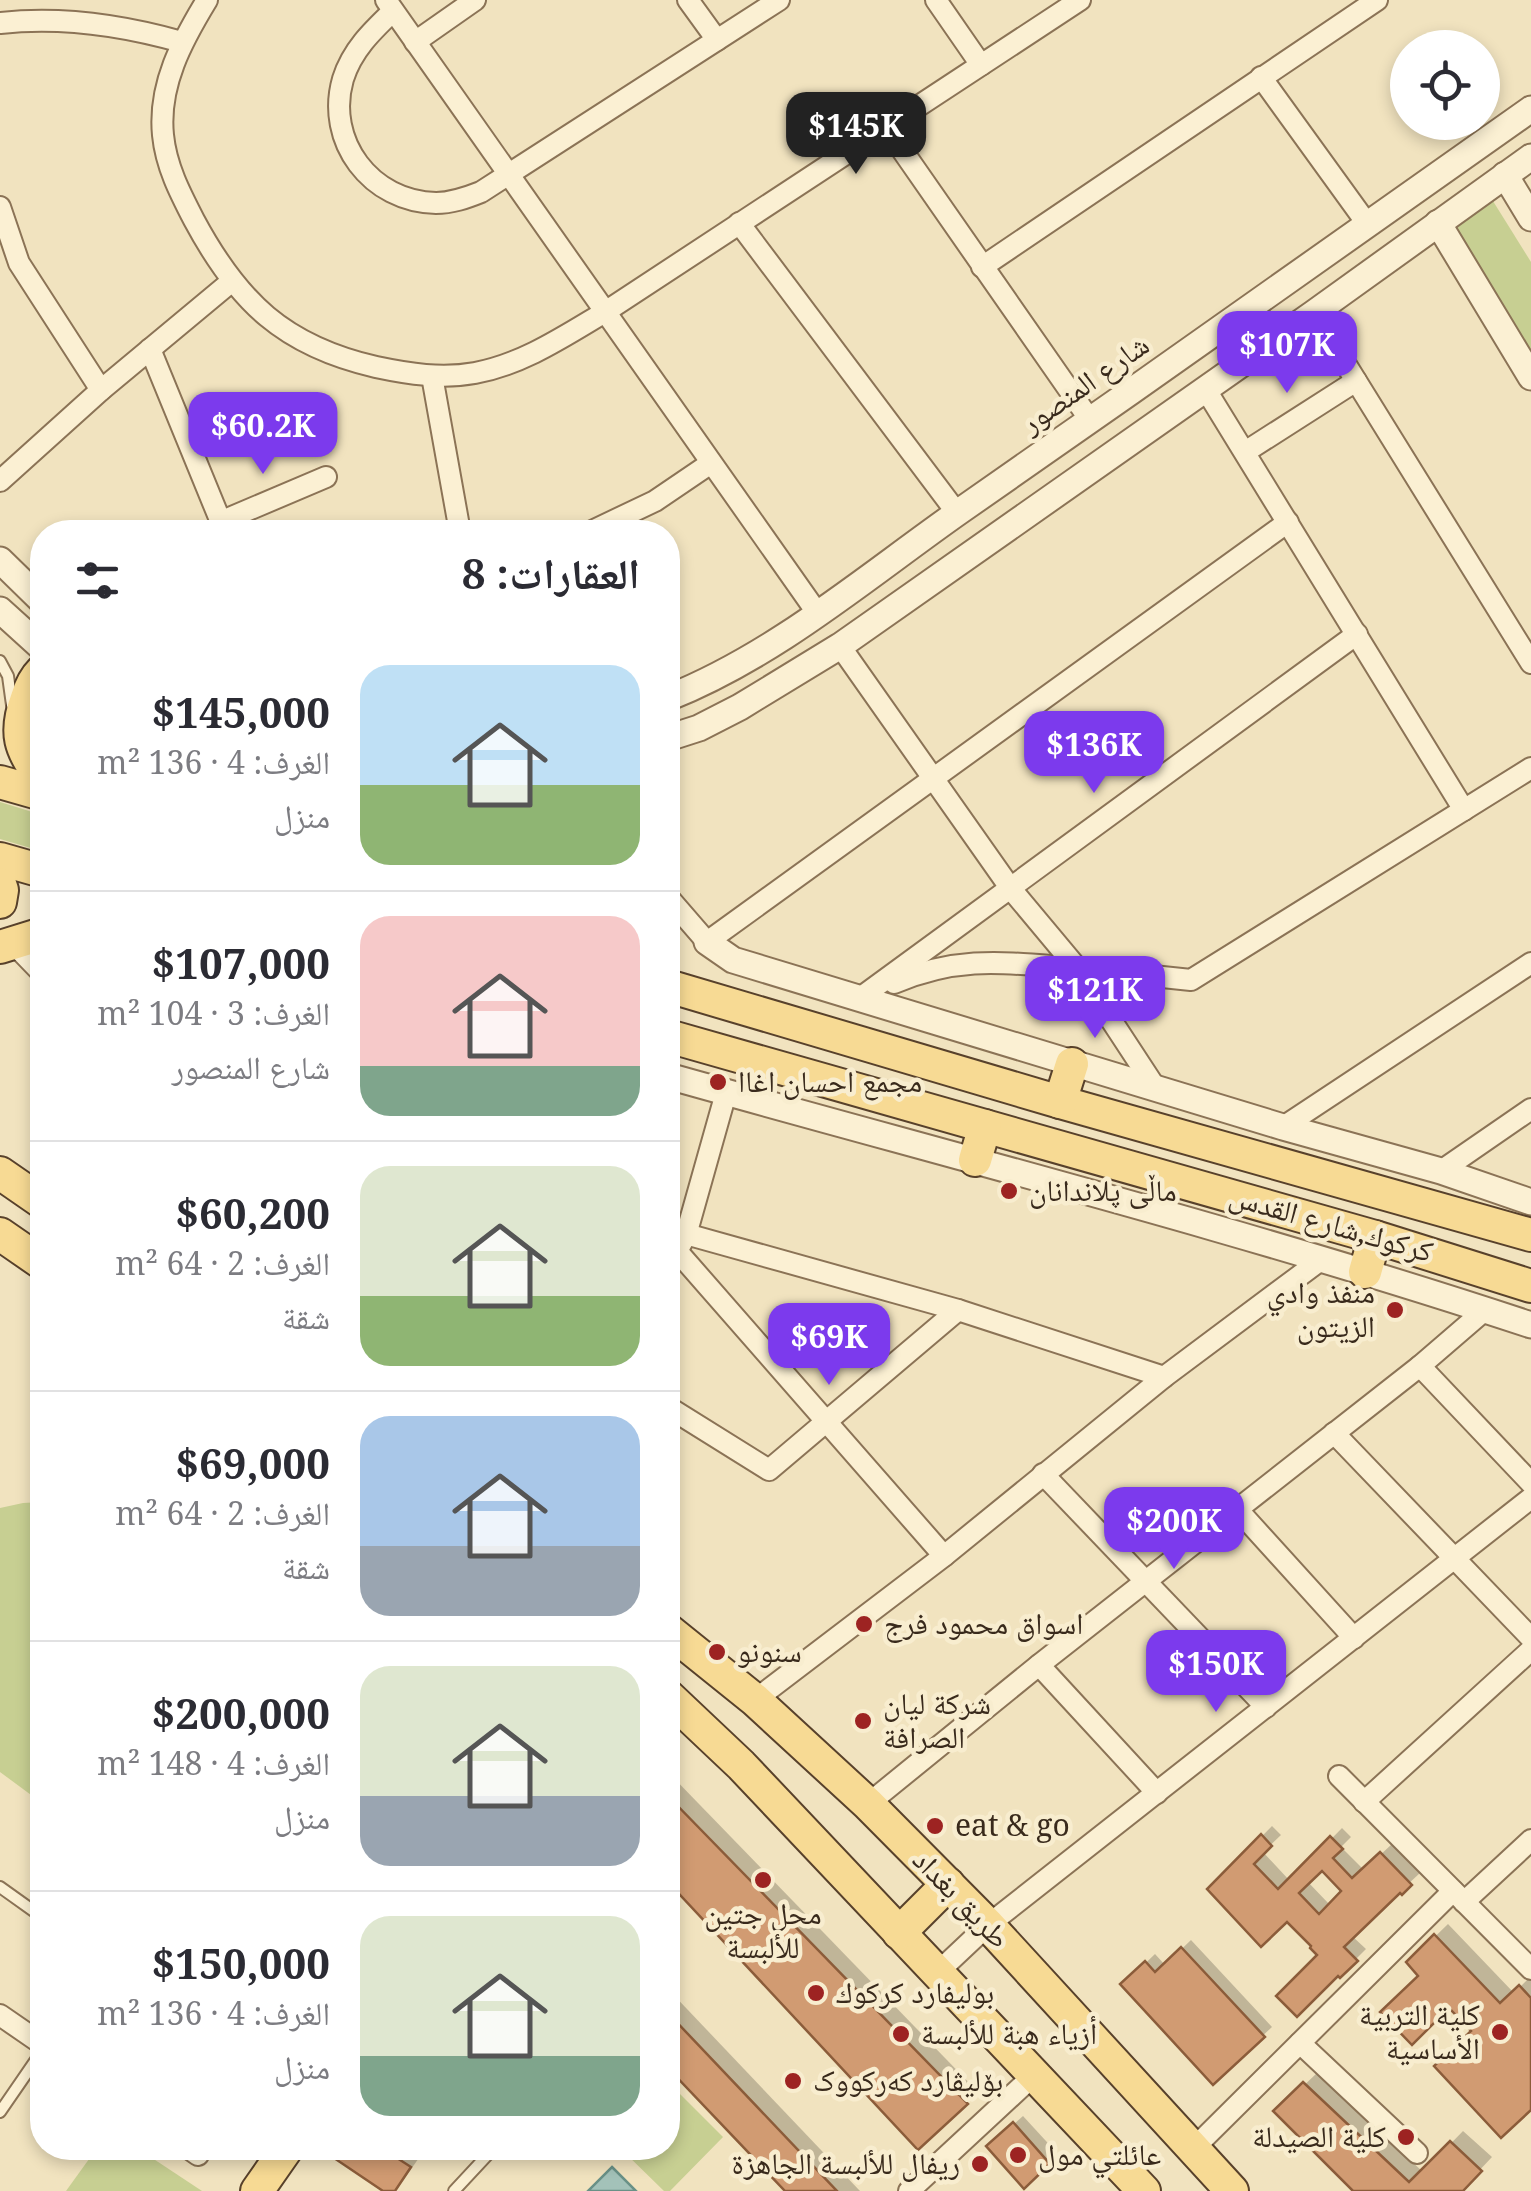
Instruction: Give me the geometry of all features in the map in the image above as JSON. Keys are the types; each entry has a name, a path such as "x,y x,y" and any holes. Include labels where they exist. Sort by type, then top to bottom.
{"main road":[{"path":"30,689 10,725 30,761"},
{"path":"0,782 30,791"},
{"path":"0,859 30,868"},
{"path":"0,884 0,902"},
{"name":"كركوك,شارع القدس","path":"680,990 1060,1102 1522,1209"},
{"name":"كركوك,شارع القدس","path":"680,1039 1375,1236 1531,1286"},
{"path":"1060,1102 1072,1064"},
{"path":"976,1160 986,1126"},
{"path":"0,1173 30,1194"},
{"path":"0,1234 30,1255"},
{"path":"1366,1272 1375,1236"},
{"name":"طريق بغداد","path":"680,1640 755,1700 868,1804 988,1925 1232,2191"},
{"path":"680,1706 741,1765 1144,2191"},
{"path":"899,1933 948,1884"},
{"path":"257,2191 279,2160"}],"street":[{"path":"28,20 40,0"},
{"path":"207,0 182,42 170,74 162,132 168,163 193,217 232,281 272,321 315,348 362,364 432,376 474,373 529,356 605,312 1080,0"},
{"path":"415,42 475,0"},
{"path":"688,0 717,40"},
{"path":"779,0 508,174 481,192 461,200 415,201 383,187 362,168 339,126 344,76 354,53 390,5 415,42 508,174 605,312 711,464 818,614"},
{"path":"936,0 981,65"},
{"path":"982,267 1377,0"},
{"path":"0,23 90,23 182,42"},
{"path":"1261,77 1368,225"},
{"name":"شارع المنصور","path":"680,693 750,658 818,614 1531,109"},
{"path":"886,127 1090,420"},
{"path":"680,734 740,708 840,646 1531,157"},
{"path":"1505,175 1531,218"},
{"path":"0,207 19,263 101,390"},
{"path":"1438,223 1531,377"},
{"path":"739,224 957,513"},
{"path":"0,482 101,390 232,281"},
{"path":"1314,313 1531,662"},
{"path":"150,350 220,520"},
{"path":"432,376 458,520"},
{"path":"1245,452 1356,381"},
{"path":"1206,390 1464,810"},
{"path":"1044,454 1068,486"},
{"path":"614,520 655,500 711,464"},
{"path":"237,520 326,477"},
{"path":"707,942 1288,522"},
{"path":"0,560 30,589"},
{"path":"0,610 30,637"},
{"path":"860,998 1357,634"},
{"path":"840,646 1011,889 1076,968 1154,1086"},
{"path":"860,998 920,972 992,962 1191,980 1531,768"},
{"path":"680,911 707,942 733,960 1441,1172 1522,1209"},
{"path":"1283,1127 1531,964"},
{"path":"680,1079 1366,1272 1531,1325"},
{"path":"680,1228 726,1092"},
{"path":"1441,1172 1531,1109"},
{"path":"680,1247 958,1310 1164,1377"},
{"path":"680,1253 944,1556"},
{"path":"755,1700 944,1556 1164,1377 1322,1260"},
{"path":"680,1414 769,1470 958,1310"},
{"path":"868,1804 1486,1310"},
{"path":"1420,1366 1531,1483"},
{"path":"1334,1433 1531,1638"},
{"path":"1043,1474 1266,1707"},
{"path":"937,1973 988,1925 1531,1498"},
{"path":"1237,1509 1354,1638"},
{"path":"1364,1802 1531,1650"},
{"path":"1039,1665 1157,1793"},
{"path":"1339,1776 1531,1969"},
{"path":"1192,2149 1458,1896 1531,1840"},
{"path":"0,2015 30,2039"},
{"path":"1300,2043 1417,2153"},
{"path":"909,2191 1034,2076"}],"lane":[{"path":"0,662 8,676 10,725"},
{"path":"0,1887 30,1908"},
{"path":"0,2112 30,2066"},
{"path":"454,2191 483,2160"}],"green space":[{"path":"1483,185 1531,262 1531,357 1440,212"},
{"path":"0,802 30,811 30,848 0,839"},
{"path":"30,1503 30,1794 0,1772 0,1508"},
{"path":"680,2094 723,2137 670,2191 664,2191 632,2160 680,2160"},
{"path":"88,2160 155,2160 202,2191 66,2191"}],"water":[{"path":"612,2167 636,2191 588,2191"}],"building":[{"name":"بوليفارد كركوك","path":"680,1808 968,2104 918,2150 680,1895"},
{"path":"1261,1834 1272,1846 1254,1864 1278,1889 1330,1836 1343,1849 1333,1858 1352,1878 1380,1852 1412,1885 1344,1947 1358,1961 1297,2017 1276,1996 1317,1955 1311,1946 1287,1922 1261,1947 1207,1889","holes":["1322,1871 1341,1891 1319,1914 1299,1893"]},
{"path":"1434,1934 1500,2003 1519,1985 1531,1998 1531,2110 1501,2138 1434,2066 1471,2031 1449,2008 1412,2045 1380,2012 1418,1976 1406,1962"},
{"path":"1181,1947 1265,2037 1213,2085 1120,1984 1145,1961 1155,1972"},
{"path":"680,2026 837,2191 785,2191 680,2081"},
{"path":"1303,2082 1409,2182 1450,2141 1482,2171 1463,2191 1353,2191 1273,2111"},
{"name":"عائلتي مول","path":"1013,2122 1050,2164 1024,2189 986,2146"},
{"path":"337,2160 400,2160 411,2167 395,2191 383,2191"}],"place":[{"name":"مجمع احسان اغاا","path":"718,1082"},
{"name":"ماڵی پلاندانان","path":"1009,1191"},
{"name":"منفذ وادي الزيتون","path":"1395,1310"},
{"name":"اسواق محمود فرج","path":"864,1624"},
{"name":"سنونو","path":"717,1652"},
{"name":"شركة ليان الصرافة","path":"863,1721"},
{"name":"eat & go","path":"935,1826"},
{"name":"محل جتين للألبسة","path":"763,1880"},
{"name":"بوليفارد كركوك","path":"816,1993"},
{"name":"كلية التربية الأساسية","path":"1500,2032"},
{"name":"أزياء هبة للألبسة","path":"901,2034"},
{"name":"بۆلیڤارد کەرکووک","path":"793,2081"},
{"name":"كلية الصيدلة","path":"1406,2137"},
{"name":"عائلتي مول","path":"1018,2155"},
{"name":"ريفال للألبسة الجاهزة","path":"980,2164"}]}
